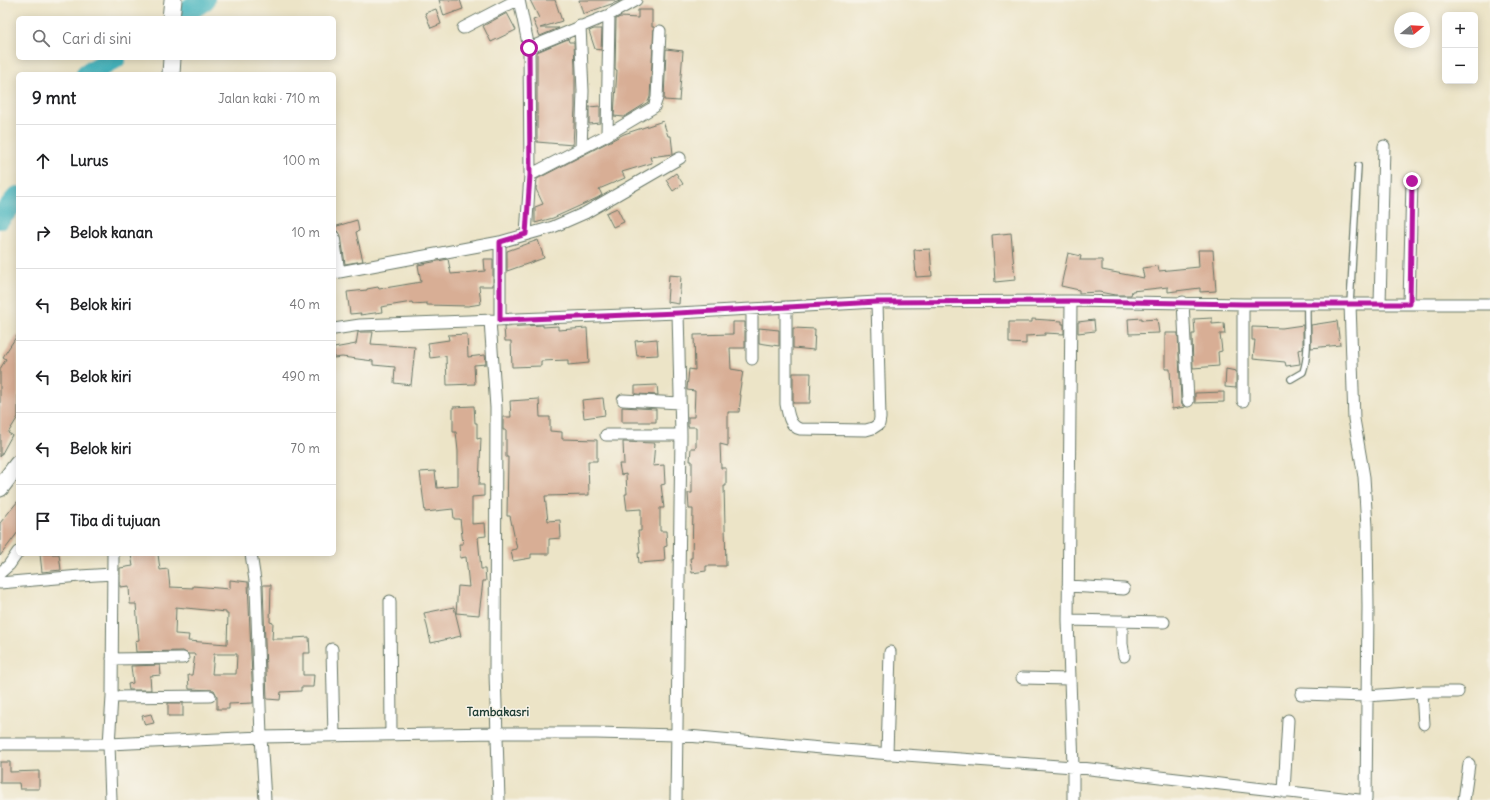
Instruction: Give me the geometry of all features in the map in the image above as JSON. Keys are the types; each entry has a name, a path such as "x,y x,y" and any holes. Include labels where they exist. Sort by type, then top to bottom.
{"main road":[{"path":"0,488 16,467"}],"street":[{"path":"463,28 518,0 529,48 530,175 526,234"},
{"path":"529,48 609,15 636,0"},
{"path":"607,135 609,15"},
{"path":"580,26 583,91 581,148"},
{"path":"530,175 607,135 654,107 657,98 660,31"},
{"path":"1380,304 1384,146"},
{"path":"336,261 337,273 500,242 553,227 585,213 680,158"},
{"path":"1410,304 1412,181"},
{"path":"499,800 495,665 495,320 500,242"},
{"path":"336,329 360,326 678,313 877,302 1071,301 1243,304 1490,304"},
{"path":"1071,301 1068,620 1073,800"},
{"path":"786,307 786,404 788,415 792,424 795,428 800,429 828,428 866,430 879,424 880,418 877,302"},
{"path":"1183,302 1188,401"},
{"path":"1243,304 1243,401"},
{"path":"1350,304 1354,419 1364,477 1367,527 1368,607 1366,800"},
{"path":"752,309 752,359"},
{"path":"676,800 681,435 678,313"},
{"path":"623,400 680,403"},
{"path":"606,435 681,435"},
{"path":"0,573 9,565 16,555"},
{"path":"110,800 109,744 112,697 113,556"},
{"path":"250,556 256,587 261,737 265,800"},
{"path":"0,583 113,574"},
{"path":"1068,586 1124,589"},
{"path":"390,601 391,735"},
{"path":"1068,620 1164,622"},
{"path":"1122,621 1122,644 1124,656"},
{"path":"332,649 334,737"},
{"path":"887,754 890,652"},
{"path":"112,659 183,658"},
{"path":"1022,678 1070,679"},
{"path":"1422,692 1424,724"},
{"path":"1301,694 1367,696 1422,692 1458,692"},
{"path":"112,697 210,696"},
{"path":"1284,792 1288,720"},
{"path":"0,744 109,744 261,737 334,737 496,733 678,735 887,754 1073,767 1352,800"},
{"path":"1464,800 1469,764"}],"lane":[{"path":"1350,304 1358,166"},
{"path":"1291,379 1303,372 1305,366 1307,304"}],"building":[{"path":"439,0 460,0 463,9 444,16"},
{"path":"530,0 555,0 562,21 540,28 559,28 540,36 533,20 539,18"},
{"path":"579,0 620,0 620,1 583,14"},
{"path":"436,9 441,24 431,28 425,13"},
{"path":"638,10 652,10 652,27 654,27 650,97 648,102 624,117 614,116 617,70 615,70 616,19 620,17 638,18"},
{"path":"507,13 516,30 491,42 483,26"},
{"path":"594,29 602,29 601,50 595,49 589,31"},
{"path":"568,39 569,42 574,42 575,108 573,145 537,142 537,52"},
{"path":"666,49 683,51 679,101 664,100"},
{"path":"600,106 600,123 589,124 589,107"},
{"path":"663,121 668,136 671,136 673,154 650,157 652,163 622,172 625,178 599,189 602,195 597,198 553,218 535,223 535,207 543,204 536,189 537,179 624,134"},
{"path":"676,173 683,184 673,191 666,180"},
{"path":"617,208 624,222 613,227 606,213"},
{"path":"357,220 359,231 356,232 363,261 345,264 341,236 339,232 336,231 336,226"},
{"path":"1011,233 1015,280 995,282 992,235"},
{"path":"538,240 544,258 507,271 507,251"},
{"path":"930,249 932,276 916,277 914,250"},
{"path":"1198,250 1213,250 1216,291 1200,292 1200,288 1168,292 1168,287 1132,291 1131,295 1115,295 1099,292 1079,293 1079,290 1061,286 1068,253 1081,256 1080,260 1102,260 1102,270 1144,278 1142,268 1158,266 1159,271 1199,267"},
{"path":"448,259 451,274 485,271 484,259 493,259 493,286 479,286 481,304 468,306 427,305 427,303 413,304 412,302 381,307 382,312 360,315 361,313 350,314 347,292 367,290 378,287 379,289 421,282 418,265"},
{"path":"669,275 681,276 679,304 667,302"},
{"path":"1142,318 1142,320 1157,319 1159,333 1129,334 1128,319"},
{"path":"1212,318 1212,324 1224,323 1225,334 1220,334 1222,351 1218,352 1219,366 1193,368 1192,334 1195,334 1194,319"},
{"path":"1032,319 1062,321 1062,324 1064,324 1064,334 1045,333 1045,335 1026,336 1026,344 1009,343 1009,322 1032,322"},
{"path":"1094,320 1095,331 1078,333 1078,322"},
{"path":"1337,321 1340,345 1311,348 1311,325"},
{"path":"733,322 745,322 745,348 730,348 731,369 743,371 739,395 741,395 739,412 728,412 728,446 720,444 721,468 726,468 726,486 724,486 726,566 706,566 706,571 692,573 690,558 692,558 693,509 689,509 688,493 692,493 692,461 690,461 691,448 696,448 696,427 688,427 688,417 694,417 695,391 687,389 689,369 695,370 694,335 733,334"},
{"path":"543,325 543,327 558,326 558,330 587,328 589,363 568,365 568,360 541,361 541,366 512,367 511,341 505,341 504,327"},
{"path":"1303,325 1303,349 1298,350 1300,364 1286,366 1285,362 1253,359 1255,340 1252,340 1252,327 1282,328"},
{"path":"759,328 779,330 779,346 759,343"},
{"path":"793,328 815,329 814,350 793,348"},
{"path":"358,332 373,332 371,344 415,347 411,385 394,383 395,367 373,365 373,361 342,357 336,358 336,348 356,344"},
{"path":"1165,333 1178,333 1181,401 1182,405 1185,407 1172,409 1170,369 1165,369"},
{"path":"467,334 468,357 485,355 486,364 474,365 475,384 447,385 446,356 430,358 428,343 449,340 448,335"},
{"path":"16,337 16,420 8,433 12,435 0,457 0,369 6,359 3,357"},
{"path":"657,339 658,355 637,356 635,341"},
{"path":"1226,369 1236,371 1236,388 1225,387"},
{"path":"793,373 811,373 810,403 793,403"},
{"path":"657,385 658,395 635,394 635,386"},
{"path":"1224,392 1224,402 1195,403 1195,393"},
{"path":"603,398 605,415 584,418 582,400"},
{"path":"539,399 540,417 550,417 550,431 562,432 562,439 597,440 597,461 588,461 589,495 545,496 548,521 560,520 561,538 549,539 549,554 531,554 531,558 513,561 511,550 517,549 510,516 507,516 508,457 506,457 506,430 503,430 503,417 511,417 510,401"},
{"path":"474,406 475,423 477,423 477,439 481,438 479,485 484,485 484,496 472,497 472,524 485,523 486,536 478,537 481,569 485,569 486,581 483,581 479,615 456,613 458,586 469,587 466,557 460,558 459,544 463,544 460,519 454,519 453,509 425,512 420,472 435,471 437,488 458,486 458,451 456,432 453,432 453,407"},
{"path":"622,407 656,409 656,422 622,422"},
{"path":"623,442 655,443 653,466 664,465 665,484 661,485 664,508 660,508 660,531 666,531 667,546 664,547 665,561 639,563 638,553 640,553 638,531 641,531 641,509 627,510 625,494 627,494 626,474 621,475 619,464 624,464"},
{"path":"16,503 16,535 0,556 0,523"},
{"path":"40,556 59,556 61,570 42,572"},
{"path":"131,556 158,556 160,570 168,569 170,587 193,588 193,586 230,589 230,580 248,582 253,703 229,704 229,709 217,709 217,696 214,690 189,689 188,675 192,675 195,654 188,654 183,651 136,652 135,641 139,640 136,604 130,604 129,586 120,587 120,568 133,566","holes":["176,607 226,612 226,614 228,614 227,644 188,641 189,635 175,634","214,654 237,654 236,674 212,674"]},
{"path":"263,585 271,585 270,622 273,623 272,639 309,637 310,653 303,653 303,675 314,675 313,687 301,687 301,691 281,692 280,700 267,699"},
{"path":"454,607 461,636 431,643 424,613"},
{"path":"160,665 161,675 150,676 151,690 129,690 128,684 133,683 131,666"},
{"path":"168,703 183,703 183,716 168,716"},
{"path":"151,714 154,723 145,725 142,716"},
{"path":"0,762 10,762 10,772 39,771 39,789 20,789 19,783 0,783"}],"waterway":[{"path":"180,16 204,0"},
{"path":"90,72 112,60"},
{"path":"0,218 16,199"}],"district":[{"name":"Tambakasri","path":"498,712"}],"route":[{"path":"529,48 530,175 526,234 500,242 500,320 678,313 877,302 1071,301 1243,304 1410,304 1412,181"}]}
